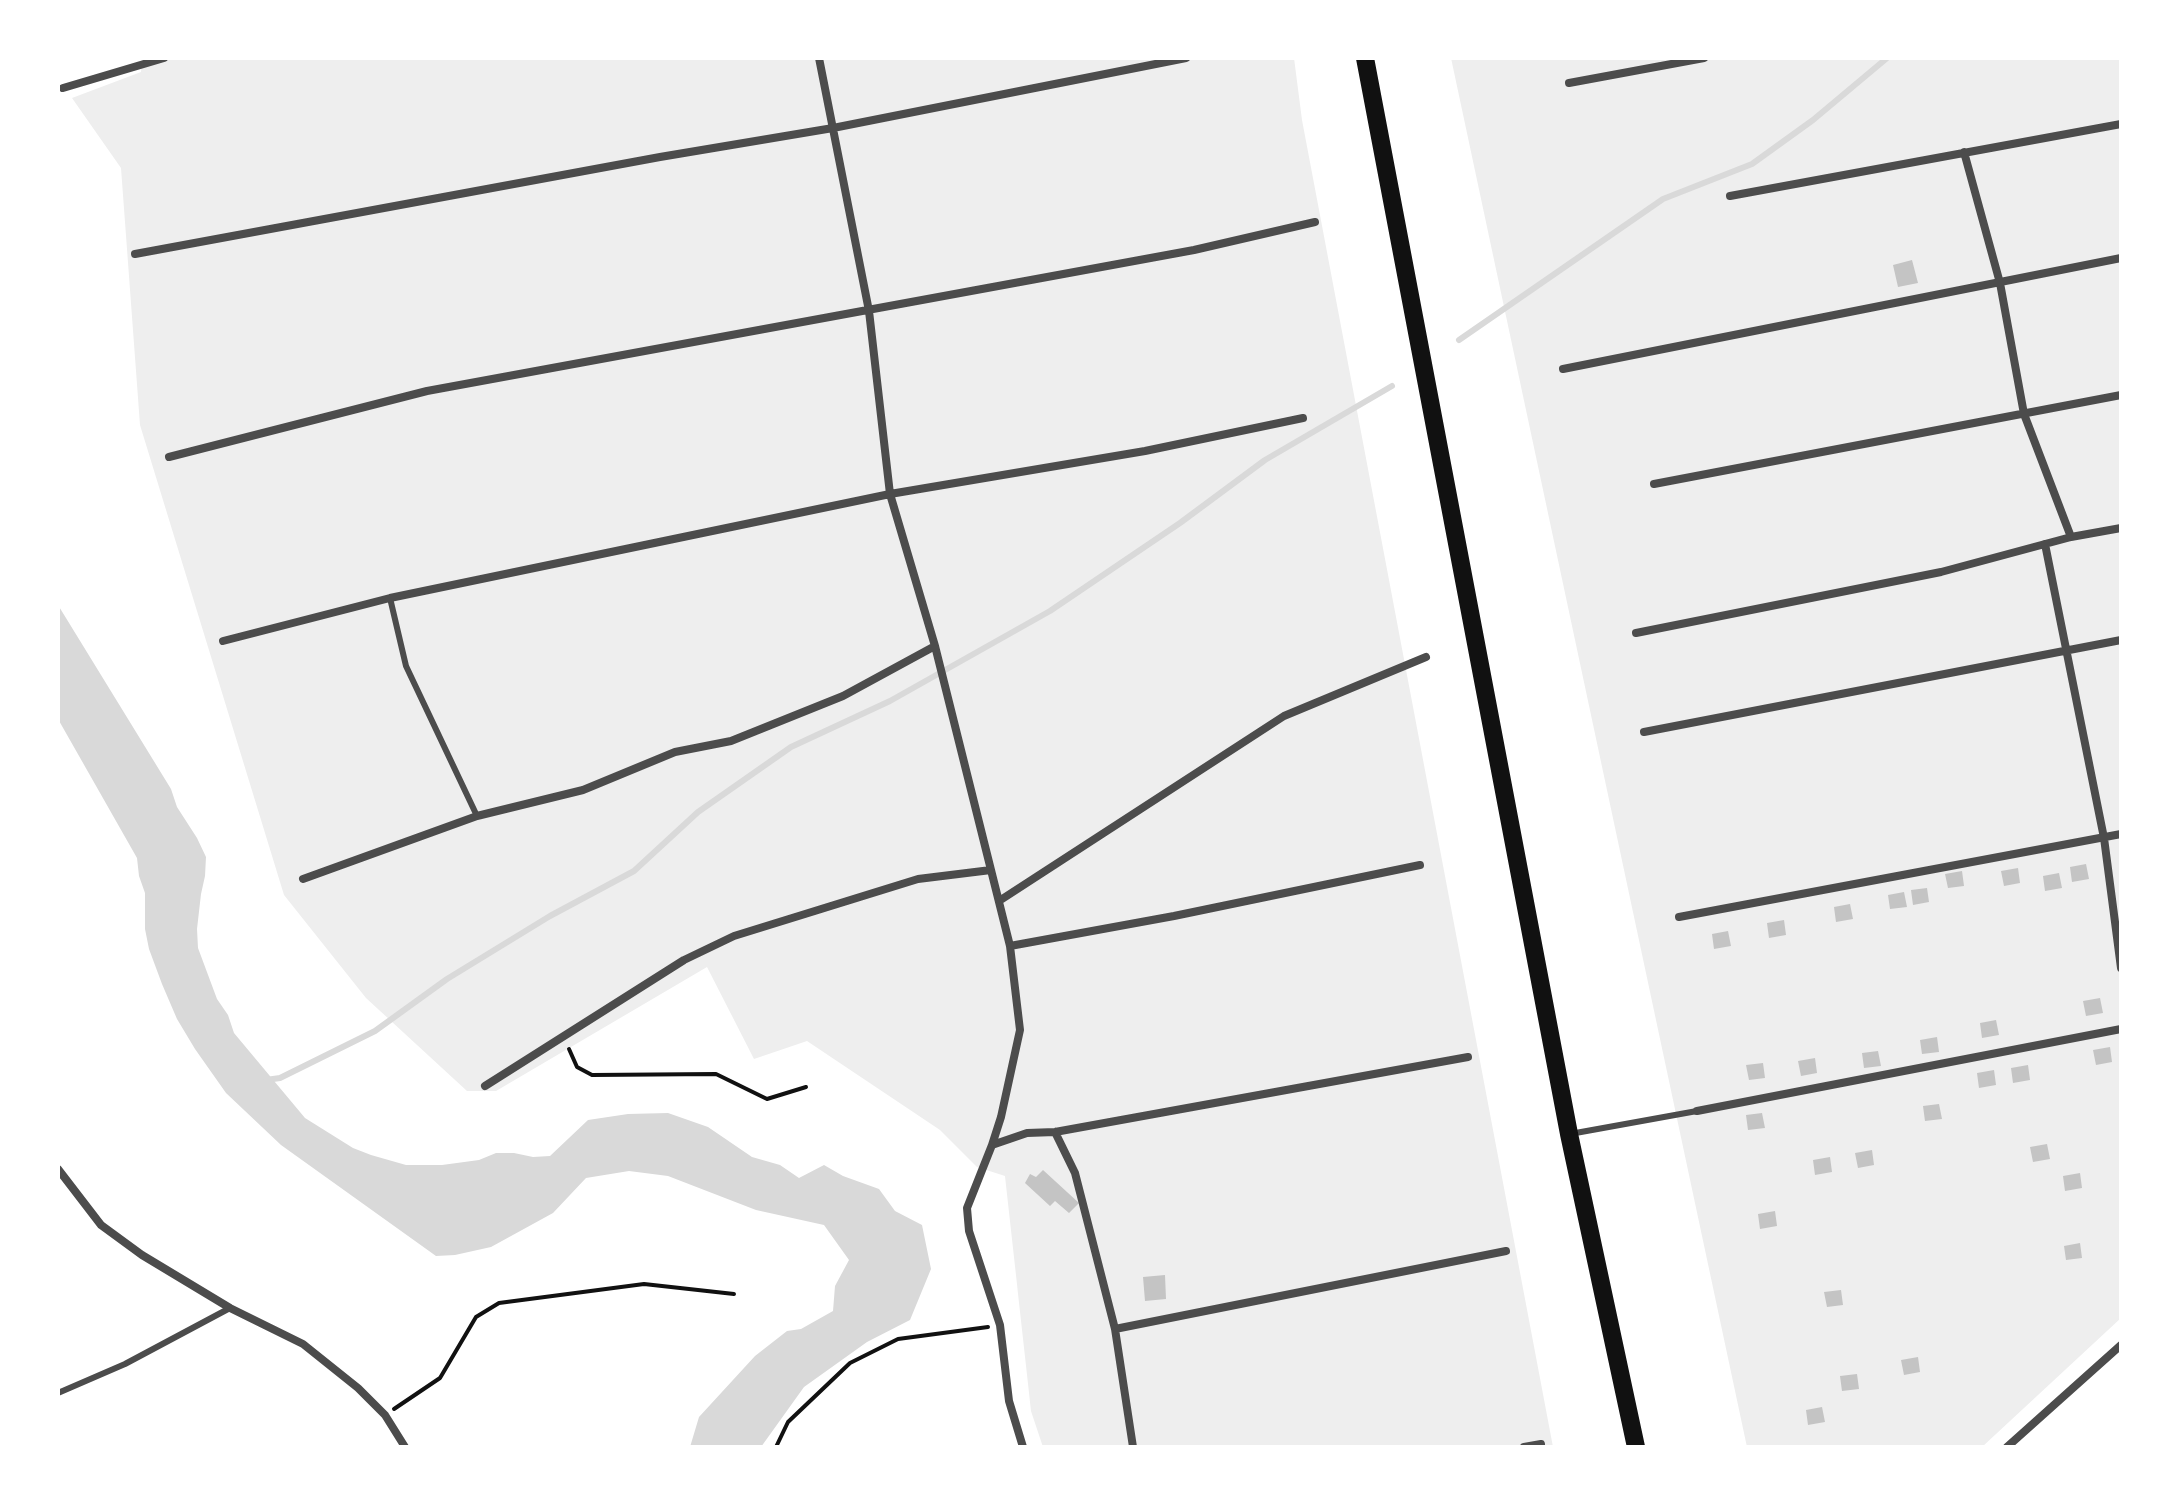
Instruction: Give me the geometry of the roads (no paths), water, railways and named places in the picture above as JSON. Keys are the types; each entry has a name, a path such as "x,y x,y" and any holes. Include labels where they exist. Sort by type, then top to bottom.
{"main road":[{"path":"1365,58 1569,1134 1636,1447"}],"street":[{"path":"63,88 164,58"},
{"path":"819,58 869,311 890,494 935,646 1010,946 1020,1030 1001,1117 967,1208 969,1231 1000,1325 1009,1401 1023,1447"},
{"path":"135,254 833,128 1186,58"},
{"path":"1569,83 1704,58"},
{"path":"1730,196 2121,124"},
{"path":"1964,152 2000,283 2024,414 2071,537"},
{"path":"169,457 427,391 1194,250 1315,222"},
{"path":"1563,369 2121,258"},
{"path":"1654,484 2121,395"},
{"path":"223,641 390,598 890,494 1145,451 1303,418"},
{"path":"1636,633 1941,572 2071,537 2121,528"},
{"path":"2045,544 2104,838 2121,968"},
{"path":"1644,732 2121,640"},
{"path":"303,879 477,816 583,790 675,752 731,741 843,696 935,646"},
{"path":"999,901 1284,716 1426,657"},
{"path":"1679,917 2121,834"},
{"path":"1010,946 1420,865"},
{"path":"485,1086 684,960 734,936 918,879 991,870"},
{"path":"1697,1111 2121,1029"},
{"path":"992,1145 1027,1133 1055,1132 1468,1057"},
{"path":"1055,1132 1075,1173 1115,1329 1133,1447"},
{"path":"58,1169 101,1225 142,1255 230,1308 303,1344 358,1388 385,1415 405,1447"},
{"path":"1115,1329 1506,1251"},
{"path":"2007,1447 2121,1345"},
{"path":"1524,1447 1541,1444"}],"lane":[{"path":"390,598 406,666 477,816"},
{"path":"1569,1134 1697,1111"},
{"path":"58,1393 125,1364 230,1308"}],"waterway":[{"path":"1459,340 1663,199 1752,164 1813,120 1887,58"},
{"path":"266,1080 280,1078 375,1031 447,979 550,916 634,871 698,812 791,747 890,701 1050,611 1180,523 1265,460 1392,386"}]}
